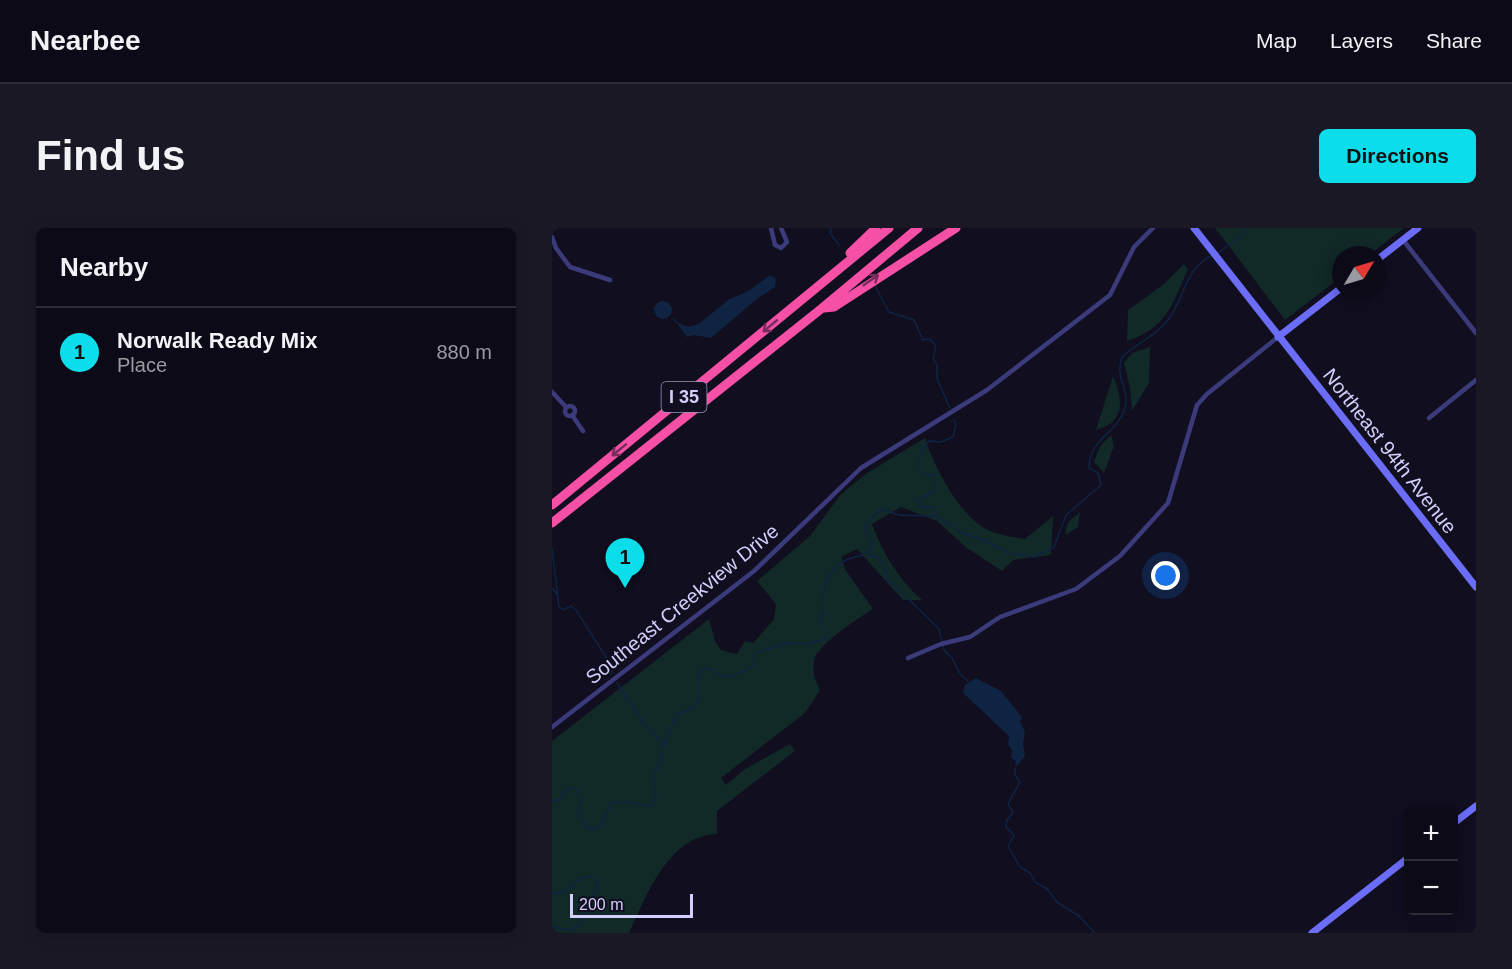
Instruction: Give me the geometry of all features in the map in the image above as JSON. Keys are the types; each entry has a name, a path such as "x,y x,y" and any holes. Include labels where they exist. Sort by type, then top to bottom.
{"highway":[{"path":"814,289 827,273 876,228"},
{"name":"I 35","path":"552,505 889,228"},
{"name":"I 35","path":"552,523 821,309 918,228"},
{"path":"821,309 834,306 956,228"}],"main road":[{"name":"Northeast 94th Avenue","path":"1194,228 1278,337 1352,426 1476,587"},
{"path":"1386,253 1418,228"},
{"path":"1278,337 1332,295"},
{"path":"1458,820 1476,806"},
{"path":"1312,933 1404,861"}],"street":[{"path":"771,228 775,245 781,249 787,242 781,228"},
{"name":"Southeast Creekview Drive","path":"552,727 754,571 861,468 987,390 1110,296 1134,247 1153,228"},
{"path":"552,237 554,247 570,267 610,280"},
{"path":"1403,240 1476,333"},
{"path":"908,658 941,644 970,637 991,622 1016,610 1076,589 1120,556 1159,515 1172,496 1197,405 1207,394 1278,337"},
{"path":"1429,418 1476,380"},
{"path":"552,392 566,408 573,408 572,415 583,431"}],"green space":[{"path":"1215,228 1404,228 1381,246 1332,246 1332,284 1285,320"},
{"path":"1184,264 1188,269 1166,314 1151,329 1127,341 1128,310 1164,284"},
{"path":"1150,347 1149,383 1132,411 1130,388 1124,363 1132,353"},
{"path":"1113,376 1119,393 1120,409 1113,422 1096,430"},
{"path":"1111,435 1114,446 1104,473 1094,462 1100,446"},
{"path":"925,438 934,462 949,490 978,524 1002,535 1025,539 1053,516 1051,555 1013,560 1002,571 967,548 937,521 901,507 872,524 892,565 922,600 903,600 857,549 841,557 845,569 873,609 841,631 818,652 814,671 820,690 805,713 721,778 726,785 745,769 790,744 795,751 717,811 717,834 700,837 685,845 672,856 661,870 643,902 629,933 552,933 552,741 709,619 715,641 721,650 737,654 745,641 753,643 774,619 776,604 757,581 810,536 841,494 867,473"},
{"path":"1080,512 1078,527 1065,535 1068,522"}],"water":[{"path":"770,275 776,279 775,287 758,298 711,338 694,335 687,337 676,322 688,327 699,324 728,300 750,290"},
{"path":"663,301 669,304 672,310 669,316 663,319 657,316 654,310 657,304"},
{"path":"976,678 1001,691 1022,717 1020,722 1025,732 1023,744 1025,756 1015,768 1016,761 1011,758 1012,750 1008,744 1009,736 963,693 965,685"}],"waterway":[{"path":"831,228 830,233 839,245"},
{"path":"1218,253 1242,235 1246,228"},
{"path":"552,802 559,799 567,788 577,789 581,801 578,812 588,829 599,828 611,804 616,802 651,806 656,796 653,774 659,765 668,734 677,715 695,706 699,700 699,674 702,669 712,669 722,676 733,676 754,665 755,653 785,643 809,644 823,640 827,633 819,619 824,611 823,597 829,576 844,561 867,553 873,548 870,536 866,532 866,523 881,509 899,515 935,516 954,526 960,532 988,542 1008,553 1035,557 1054,547 1066,515 1101,485 1098,473 1089,468 1090,458 1094,449 1116,424 1125,408 1126,396 1120,372 1122,357 1163,326 1174,312 1195,269 1211,256"},
{"path":"874,284 889,312 914,320 923,340 929,339 935,345 933,358 937,365 937,379 950,408"},
{"path":"673,319 676,322"},
{"path":"935,515 934,507 923,507 916,501 934,492 935,475 923,474 918,470 919,455 929,441 941,442 953,437 956,425 954,420"},
{"path":"552,548 559,607 563,610 571,606 576,610 613,668 611,674"},
{"path":"869,555 881,559 889,580 939,629 944,650 952,658 960,674 969,682"},
{"path":"552,588 557,594"},
{"path":"617,683 643,723 665,746"},
{"path":"1015,768 1015,775 1020,782 1008,804 1013,813 1007,820 1006,827 1014,835 1008,846 1020,867 1030,873 1035,882 1047,889 1057,902 1079,916 1095,933"},
{"path":"552,893 563,892 586,877 593,876 596,879 597,888 581,924 571,930 552,927"}],"place":[{"name":"Norwalk Ready Mix","path":"625,588"}]}
